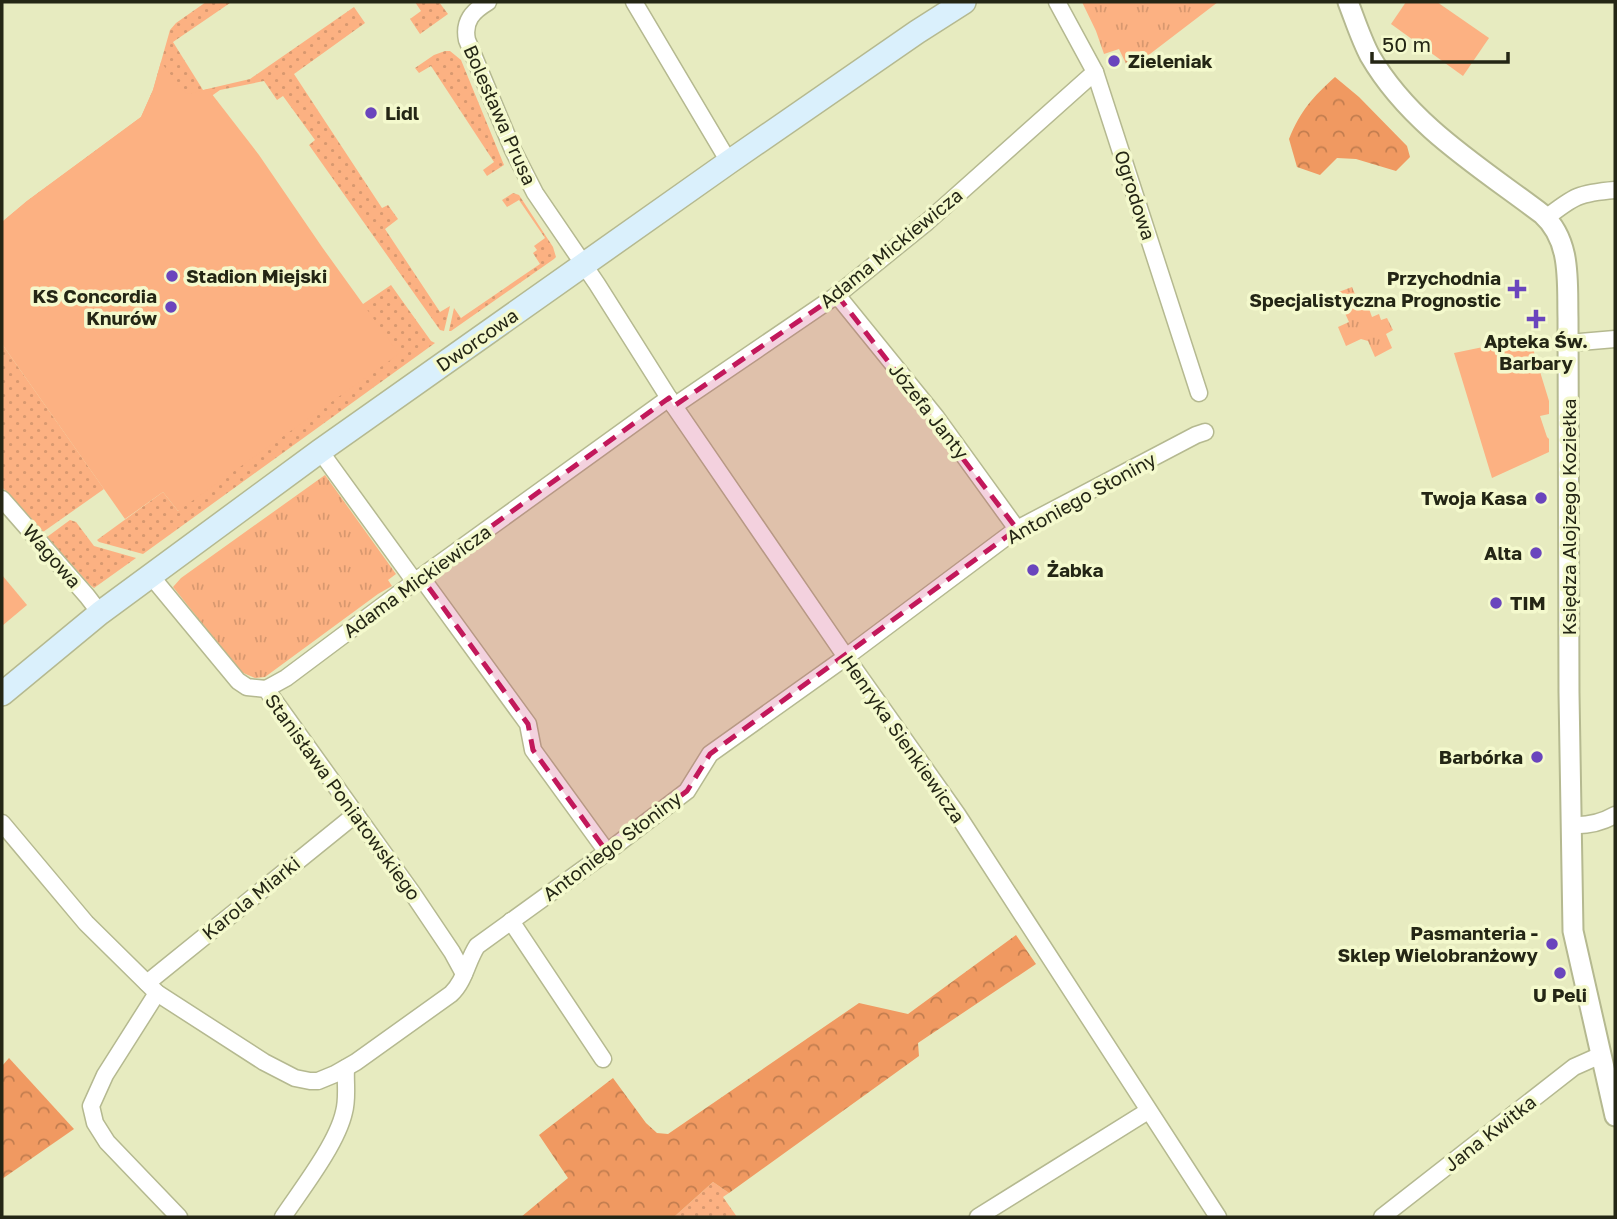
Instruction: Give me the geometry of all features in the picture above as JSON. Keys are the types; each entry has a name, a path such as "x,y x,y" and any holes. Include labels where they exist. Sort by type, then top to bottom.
{"main road":[{"name":"Dworcowa","path":"2,694 100,614 320,451 729,162 964,2"}],"street":[{"name":"Bolesława Prusa","path":"488,2 473,12 467,23 469,46 523,174 583,265"},
{"path":"634,2 729,162"},
{"name":"Ogrodowa","path":"1057,2 1095,72 1199,393"},
{"name":"Księdza Alojzego Koziełka","path":"1348,2 1371,58 1410,110 1434,132 1552,223 1559,234 1567,265 1573,931 1615,1116"},
{"name":"Adama Mickiewicza","path":"266,689 286,678 418,579 672,402 837,295 927,222 1095,72"},
{"path":"1546,218 1579,195 1615,190"},
{"name":"Henryka Sienkiewicza","path":"583,265 672,402 963,824 1218,1217"},
{"name":"Józefa Janty","path":"837,295 942,424 1017,529"},
{"path":"1568,342 1615,339"},
{"name":"Antoniego Słoniny","path":"2,823 86,923 152,988 254,1056 296,1078 318,1081 345,1068 451,993 462,982 471,954 477,946 687,791 710,754 846,657 1017,529 1205,432"},
{"path":"320,451 528,724 533,750 607,852"},
{"name":"Wagowa","path":"2,499 100,614"},
{"name":"Stanisława Poniatowskiego","path":"151,576 238,681 251,688 266,689 426,913 464,974"},
{"name":"Karola Miarki","path":"178,1217 107,1142 94,1123 91,1106 152,988 356,814"},
{"path":"1571,825 1598,823 1615,816"},
{"path":"511,921 603,1059"},
{"name":"Jana Kwitka","path":"1382,1217 1570,1070 1601,1055"},
{"path":"283,1217 323,1156 340,1124 346,1100 345,1068"},
{"path":"978,1217 1148,1111"}],"highlighted area":[{"path":"837,295 1017,529 710,754 687,791 607,852 533,750 528,724 421,577 669,398 674,406"}],"green space":[{"path":"206,2 230,3 173,42 203,90 250,79 354,7 365,23 294,74 382,208 388,205 398,219 385,229 440,312 450,306 444,331 440,330 309,145 315,140 283,96 277,100 264,81 220,90 182,117 2,222 141,117 153,90 170,30"},
{"path":"415,2 439,2 448,14 420,34 410,19 421,11"},
{"path":"1082,2 1218,2 1129,70 1119,49 1104,54"},
{"path":"1406,2 1437,2 1489,38 1463,76 1391,24"},
{"path":"445,51 450,51 461,60 504,165 487,176 483,170 494,162 431,66 419,73 415,68"},
{"name":"Stadion Miejski","path":"161,62 188,94 208,89 259,155 399,354 178,511 163,492 125,519 2,344 2,222 141,117"},
{"path":"1335,77 1359,97 1407,146 1410,157 1396,171 1356,159 1337,158 1320,175 1297,167 1289,139 1308,105"},
{"path":"513,193 519,195 553,247 556,257 449,331 454,308 461,318 540,264 533,253 537,250 534,246 545,238 519,200 507,207 502,200"},
{"path":"391,285 435,343 143,554 97,540 163,492 178,511 363,304"},
{"path":"1352,287 1361,309 1368,306 1372,317 1379,314 1381,320 1387,318 1393,330 1386,334 1392,348 1375,357 1368,341 1361,339 1346,346 1338,327 1349,322 1336,293"},
{"path":"1530,339 1549,401 1549,414 1540,416 1549,439 1549,452 1492,478 1454,353"},
{"path":"2,344 104,489 43,532 2,487"},
{"path":"325,475 396,574 388,580 392,586 265,677 255,678 241,672 173,587 181,578"},
{"path":"70,520 76,522 94,546 136,558 94,588 47,537"},
{"path":"2,575 27,605 2,626"},
{"path":"1016,935 1036,964 918,1043 919,1056 729,1193 713,1182 674,1217 521,1217 568,1178 539,1135 613,1078 646,1123 657,1133 668,1134 859,1003 908,1014"},
{"path":"9,1058 74,1129 2,1179 2,1066"},
{"path":"713,1182 729,1193 723,1197 737,1217 674,1217"}],"place":[{"name":"Zieleniak","path":"1114,61"},
{"name":"Lidl","path":"371,113"},
{"name":"Stadion Miejski","path":"172,276"},
{"name":"Przychodnia Specjalistyczna Prognostic","path":"1517,289"},
{"name":"KS Concordia Knurów","path":"171,307"},
{"name":"Apteka Św. Barbary","path":"1536,319"},
{"name":"Twoja Kasa","path":"1541,498"},
{"name":"Alta","path":"1536,553"},
{"name":"Żabka","path":"1033,570"},
{"name":"TIM","path":"1496,603"},
{"name":"Barbórka","path":"1537,757"},
{"name":"Pasmanteria - Sklep Wielobranżowy","path":"1552,944"},
{"name":"U Peli","path":"1560,973"}]}
